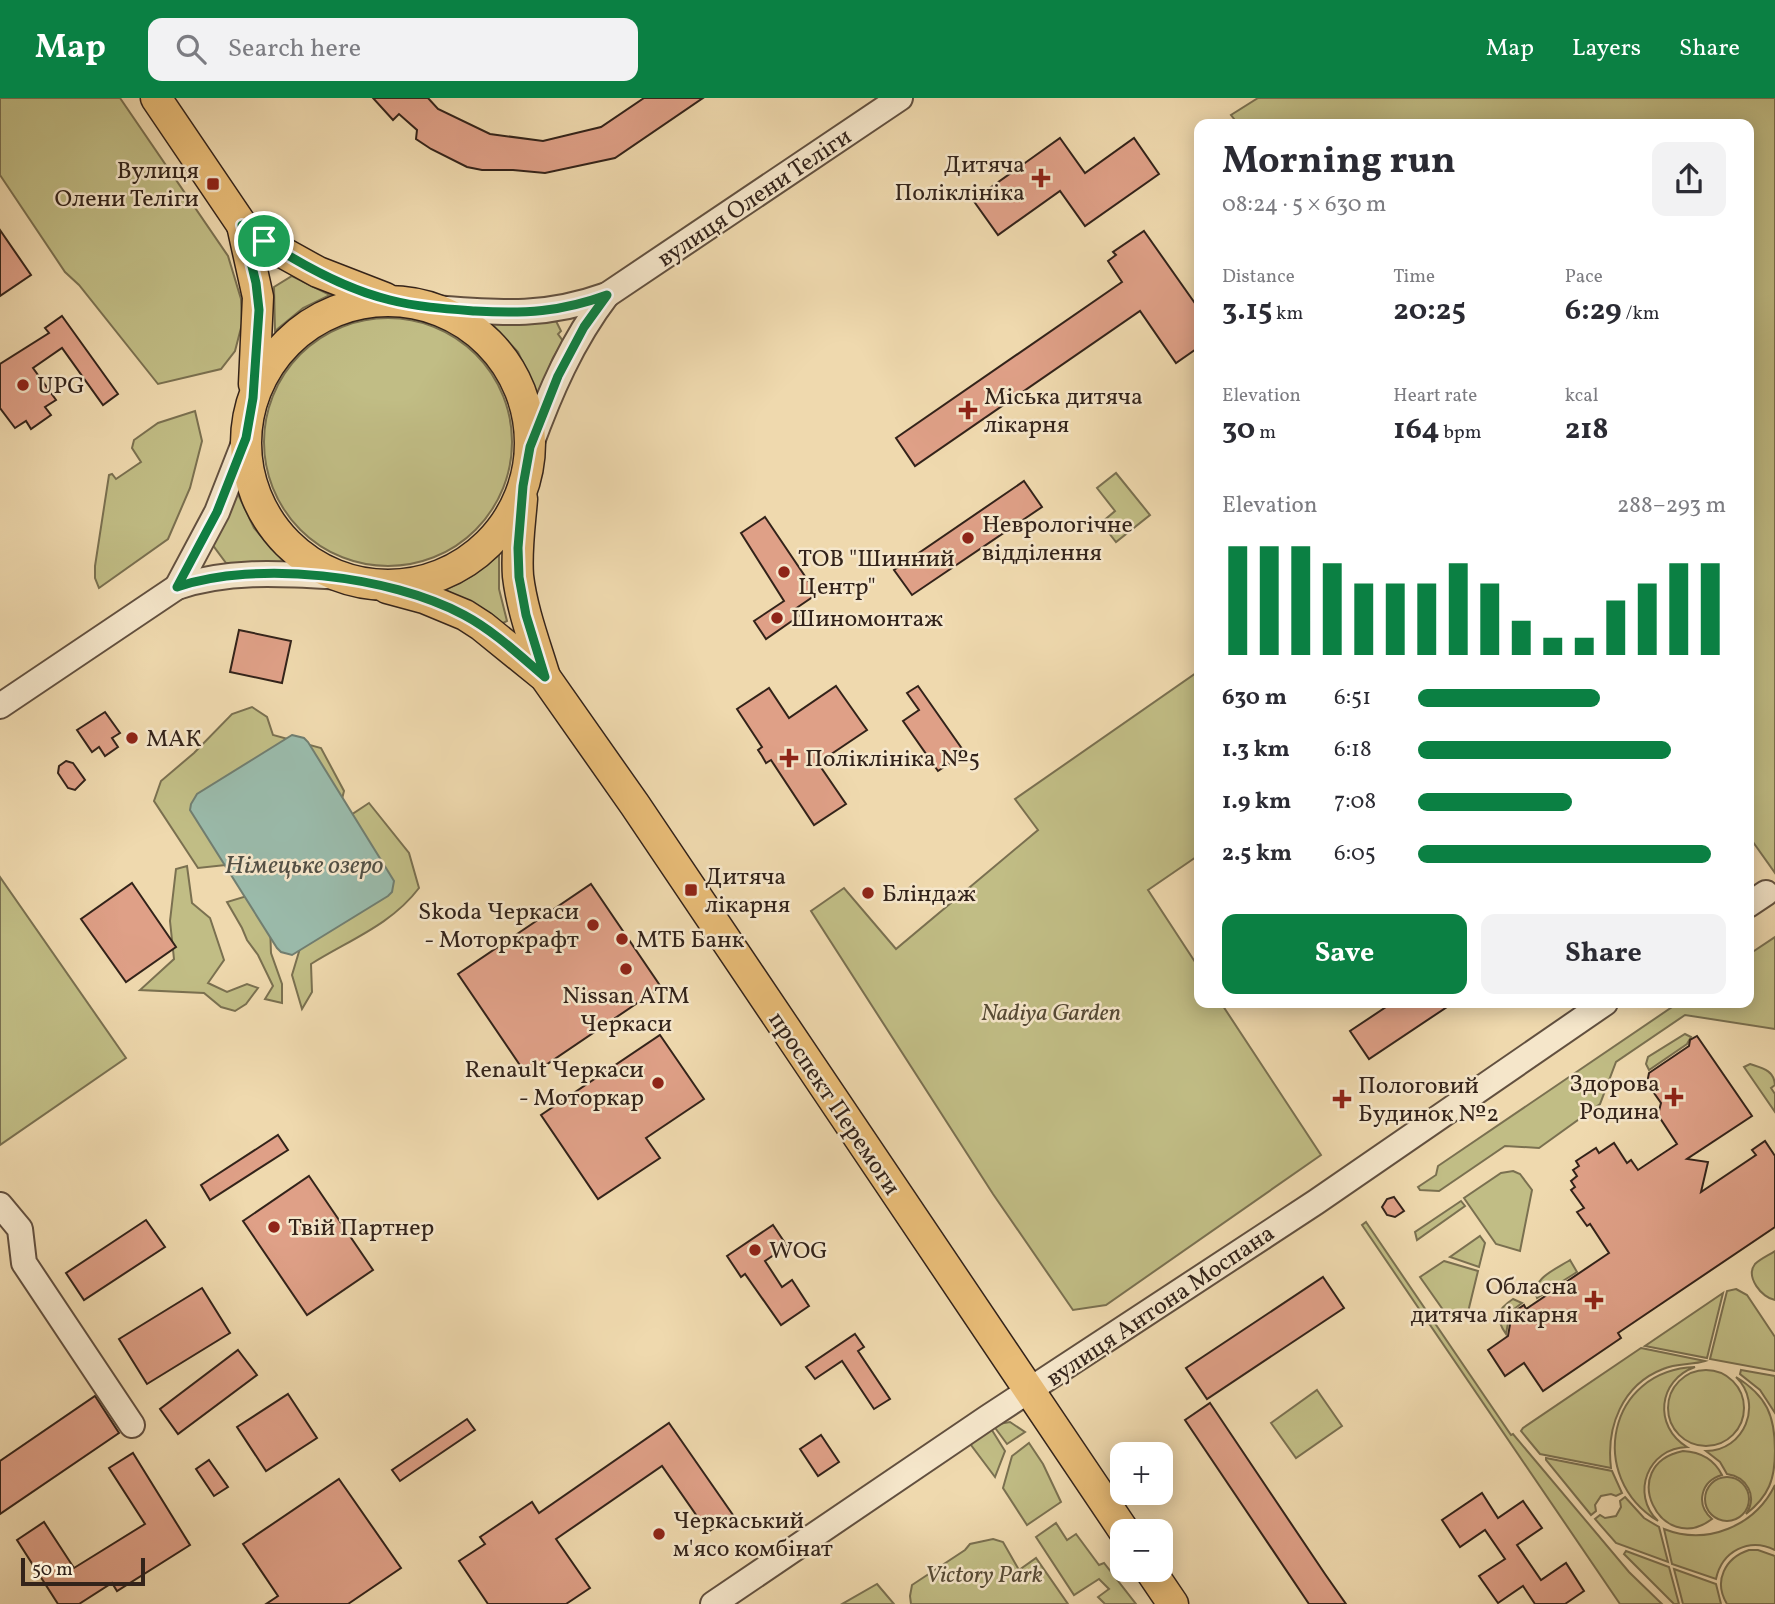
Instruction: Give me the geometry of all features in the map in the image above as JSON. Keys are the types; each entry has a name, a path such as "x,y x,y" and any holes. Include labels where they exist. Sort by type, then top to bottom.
{"main road":[{"path":"156,98 242,225 272,246 344,284 392,301 432,307 468,326 498,353 510,369 525,407 530,447 523,486 505,523 478,552 461,564 427,581 387,588"},
{"path":"242,225 258,297 253,398"},
{"path":"253,398 270,362 283,346 314,321 352,305 392,301"},
{"name":"проспект Перемоги","path":"253,398 246,438 250,478 261,506 278,532 308,559 325,570 424,598 465,615 545,677 635,805 1116,1519"},
{"name":"проспект Перемоги","path":"523,486 518,548 519,577 526,615 545,677"},
{"path":"1158,1582 1173,1604"}],"street":[{"name":"вулиця Олени Теліги","path":"432,307 529,313 573,306 607,295 900,98"},
{"name":"вулиця Олени Теліги","path":"530,447 566,359 584,327 607,295"},
{"path":"177,587 217,512 246,438"},
{"path":"0,706 177,587 229,575 267,573 344,577"},
{"name":"вулиця Антона Моспана","path":"713,1604 1316,1202 1598,1008"},
{"path":"0,1205 20,1229 24,1263 132,1425"}],"green space":[{"path":"0,98 120,98 228,256 241,299 242,324 235,351 221,369 158,384 79,285 65,272 0,175"},
{"path":"1258,98 1775,98 1775,873 1754,843 1754,119 1234,119 1231,115"},
{"path":"292,276 330,295 303,308 275,331 274,287"},
{"path":"376,318 400,318 447,332 476,354 503,394 510,418 510,466 503,490 476,530 436,557 400,566 376,566 329,552 309,538 292,521 278,501 269,478 264,454 264,430 278,383 292,363 309,346 329,332 352,323"},
{"path":"556,321 561,331 558,334 563,341 538,395 518,352 490,322"},
{"path":"195,411 202,441 190,488 168,539 99,588 95,578 95,566 109,475 112,474 116,479 141,462 132,448 134,440 158,423"},
{"path":"1116,473 1150,515 1116,542 1101,523 1115,511 1097,488"},
{"path":"236,490 254,528 285,563 226,563 212,544"},
{"path":"499,555 499,589 507,621 501,624 471,603 445,590 472,576"},
{"name":"Nadiya Garden","path":"1194,674 1194,858 1148,890 1194,960 1194,1008 1224,1008 1321,1155 1106,1305 1073,1310 993,1194 811,911 844,888 896,949 1038,830 1015,799"},
{"path":"252,707 267,717 273,735 321,748 344,791 340,807 235,864 198,868 154,801 161,781 194,753 232,714"},
{"path":"369,803 409,853 419,888 383,922 311,964 312,992 302,1009 292,975 304,935 345,819"},
{"path":"187,866 192,903 210,918 224,960 208,983 227,992 247,984 258,988 246,1004 235,1011 221,1007 204,993 140,990 174,959 170,921 176,869"},
{"path":"0,877 126,1058 0,1145"},
{"path":"257,893 270,925 271,953 282,984 282,1003 265,999 273,986 227,902"},
{"path":"1775,937 1775,1029 1685,1015 1616,1062 1600,1104 1539,1148 1505,1146 1439,1191 1420,1190 1418,1187 1436,1175 1438,1166 1671,1008 1754,1008 1754,951"},
{"path":"1685,1034 1691,1037 1687,1044 1649,1070 1646,1064 1648,1057"},
{"path":"1750,1064 1767,1070 1772,1076 1775,1085 1771,1088 1775,1094 1775,1112 1744,1067"},
{"path":"1513,1171 1520,1174 1532,1190 1520,1251 1496,1244 1464,1198 1501,1173"},
{"path":"1461,1201 1465,1206 1417,1240 1415,1232"},
{"path":"1366,1222 1511,1435 1513,1434 1629,1572 1662,1604 1620,1604 1362,1225"},
{"path":"1480,1236 1485,1243 1479,1267 1450,1257"},
{"path":"1775,1251 1775,1300 1756,1286 1752,1269"},
{"path":"1570,1260 1577,1272 1558,1284 1556,1282 1547,1288 1549,1291 1537,1298 1537,1285 1541,1280"},
{"path":"1444,1261 1478,1271 1468,1312 1456,1319 1446,1314 1420,1277"},
{"path":"1736,1289 1747,1295 1775,1337 1775,1371 1710,1359 1727,1291"},
{"path":"1723,1293 1707,1358 1645,1346"},
{"path":"1513,1299 1522,1303 1510,1312 1506,1334 1499,1315 1503,1307"},
{"path":"1641,1348 1705,1361 1668,1367 1637,1385 1627,1397 1614,1423 1611,1468 1540,1454 1521,1431 1523,1428"},
{"path":"1695,1367 1673,1382 1664,1404 1669,1427 1676,1438 1687,1447 1673,1449 1662,1455 1647,1474 1645,1498 1658,1521 1635,1502 1621,1479 1615,1454 1617,1429 1626,1405 1642,1386 1665,1373"},
{"path":"1706,1370 1720,1373 1733,1381 1741,1394 1744,1408 1741,1422 1733,1435 1720,1443 1706,1446 1692,1443 1679,1435 1671,1422 1668,1408 1671,1394 1679,1381 1692,1373"},
{"path":"1741,1370 1775,1376 1775,1413 1760,1390 1740,1374"},
{"path":"1736,1377 1762,1400 1771,1417 1775,1439 1774,1470 1769,1486 1746,1514 1751,1501 1749,1488 1740,1479 1727,1474 1720,1462 1706,1451 1731,1443 1740,1435 1746,1424 1748,1400"},
{"path":"1317,1390 1342,1426 1296,1458 1271,1423"},
{"path":"1010,1422 1025,1432 1007,1444 993,1425"},
{"path":"990,1427 1005,1451 995,1477 971,1445 972,1440"},
{"path":"1029,1443 1043,1464 1061,1502 1027,1525 1003,1488 1012,1456"},
{"path":"1683,1451 1706,1457 1722,1475 1709,1482 1703,1494 1703,1507 1712,1519 1693,1528 1676,1527 1662,1518 1653,1505 1649,1489 1652,1473 1663,1460"},
{"path":"1546,1458 1612,1471 1622,1493 1616,1496 1601,1496 1595,1505 1596,1511 1591,1515"},
{"path":"1727,1477 1742,1484 1749,1499 1742,1514 1727,1521 1712,1514 1705,1499 1712,1484"},
{"path":"1775,1485 1775,1550 1756,1545 1738,1549 1724,1561 1716,1579 1672,1564 1664,1529 1697,1535 1728,1529 1755,1512"},
{"path":"1625,1497 1644,1518 1659,1527 1668,1562 1616,1543 1595,1519 1600,1515 1605,1518 1616,1516 1621,1507 1620,1501"},
{"path":"1056,1523 1067,1540 1076,1534 1099,1565 1104,1563 1110,1571 1110,1582 1119,1582 1136,1604 1105,1604 1098,1597 1109,1589 1099,1579 1074,1595 1036,1537"},
{"name":"Victory Park","path":"993,1539 1003,1542 1019,1570 1036,1558 1068,1604 911,1604 912,1585 970,1544"},
{"path":"1749,1550 1775,1556 1775,1604 1727,1604 1721,1587 1724,1571 1733,1559"},
{"path":"1626,1551 1669,1567 1679,1604 1674,1604 1624,1554"},
{"path":"1674,1569 1716,1584 1721,1604 1683,1604"},
{"name":"Victory Park","path":"877,1584 894,1604 842,1604"}],"water":[{"name":"Німецьке озеро","path":"292,735 308,742 394,881 392,892 388,896 292,955 277,948 190,810 197,794"}],"building":[{"path":"373,98 428,98 438,109 490,134 543,141 601,127 644,98 703,98 615,158 545,173 467,167 416,139 417,130 399,114 393,120"},
{"path":"1060,138 1085,173 1134,138 1159,174 1085,226 1060,191 998,235 973,200"},
{"path":"0,230 31,275 0,296"},
{"path":"1144,231 1194,302 1194,350 1176,363 1140,311 915,466 896,438 1122,282 1108,261 1116,255 1113,252"},
{"path":"62,316 118,394 103,405 62,348 33,368 56,400 45,407 51,415 31,429 26,421 15,428 0,408 0,364 49,333 45,328"},
{"name":"Неврологічне відділення","path":"1024,481 1042,507 912,595 894,570"},
{"name":"ТОВ \"Шинний Центр\"","path":"765,517 817,594 795,609 799,616 766,639 754,621 784,601 741,533"},
{"path":"239,630 291,641 282,683 230,672"},
{"name":"Поліклініка №5","path":"836,686 867,730 818,763 846,804 814,825 771,760 766,763 758,750 762,747 737,709 769,688 789,718"},
{"path":"918,686 965,753 938,771 903,721 919,710 907,693"},
{"path":"105,712 120,733 112,738 118,747 105,756 99,747 92,752 77,730"},
{"path":"66,761 73,763 85,780 75,790 68,788 58,773 59,766"},
{"path":"132,883 176,947 126,982 81,919"},
{"path":"591,884 661,987 528,1077 458,974"},
{"path":"1384,1008 1446,1008 1369,1059 1350,1031"},
{"path":"660,1035 704,1099 646,1138 660,1158 598,1199 541,1115"},
{"path":"1697,1036 1752,1116 1687,1159 1708,1162 1701,1192 1756,1155 1752,1150 1765,1141 1775,1156 1775,1227 1618,1333 1621,1338 1543,1391 1524,1363 1505,1376 1488,1350 1508,1336 1512,1313 1524,1305 1526,1309 1609,1253 1590,1224 1587,1226 1577,1212 1584,1208 1571,1190 1575,1187 1571,1181 1577,1176 1573,1170 1579,1166 1576,1161 1596,1148 1599,1153 1614,1143 1627,1163 1631,1160 1638,1170 1677,1144 1658,1115 1661,1103 1647,1083 1649,1073 1689,1046 1690,1040"},
{"path":"278,1135 288,1150 210,1200 201,1185"},
{"path":"309,1176 373,1270 307,1315 243,1221"},
{"path":"1394,1197 1404,1211 1395,1217 1387,1215 1382,1207 1387,1199"},
{"path":"146,1220 165,1247 84,1300 66,1273"},
{"path":"773,1225 787,1246 765,1261 782,1287 792,1280 809,1306 781,1325 745,1274 741,1277 727,1256"},
{"path":"1323,1277 1344,1308 1207,1399 1186,1368"},
{"path":"202,1288 230,1333 147,1384 119,1339"},
{"path":"855,1334 864,1347 858,1351 890,1399 874,1409 842,1361 815,1379 806,1367"},
{"path":"238,1350 257,1375 178,1434 160,1409"},
{"path":"288,1394 317,1438 266,1471 237,1427"},
{"path":"95,1396 119,1433 0,1514 0,1461"},
{"path":"1210,1403 1346,1604 1309,1604 1185,1420"},
{"path":"467,1419 475,1430 400,1481 392,1470"},
{"path":"669,1423 733,1515 708,1532 662,1466 556,1539 590,1588 566,1604 488,1604 459,1561 485,1544 480,1537 532,1502 539,1513"},
{"path":"821,1435 839,1462 818,1476 800,1449"},
{"path":"133,1453 190,1545 117,1591 112,1583 79,1604 58,1604 17,1540 44,1522 74,1568 145,1524 109,1468"},
{"path":"209,1460 228,1487 214,1496 196,1469"},
{"path":"339,1479 401,1568 348,1604 266,1604 278,1596 243,1544"},
{"path":"1482,1493 1498,1518 1523,1501 1542,1528 1517,1545 1541,1580 1566,1563 1584,1591 1565,1604 1535,1604 1523,1586 1498,1603 1479,1576 1505,1559 1485,1530 1460,1547 1442,1520"}],"place":[{"name":"Дитяча Поліклініка","path":"1041,178"},
{"name":"Вулиця Олени Теліги","path":"213,184"},
{"name":"UPG","path":"23,385"},
{"name":"Міська дитяча лікарня","path":"968,410"},
{"name":"Неврологічне відділення","path":"968,538"},
{"name":"ТОВ \"Шинний Центр\"","path":"784,572"},
{"name":"Шиномонтаж","path":"777,618"},
{"name":"МАК","path":"132,738"},
{"name":"Поліклініка №5","path":"789,758"},
{"name":"Дитяча лікарня","path":"691,890"},
{"name":"Бліндаж","path":"868,893"},
{"name":"Skoda Черкаси - Моторкрафт","path":"593,925"},
{"name":"МТБ Банк","path":"622,939"},
{"name":"Nissan АТМ Черкаси","path":"626,969"},
{"name":"Renault Черкаси - Моторкар","path":"658,1083"},
{"name":"Здорова Родина","path":"1674,1097"},
{"name":"Пологовий Будинок №2","path":"1342,1099"},
{"name":"Твій Партнер","path":"274,1227"},
{"name":"WOG","path":"755,1250"},
{"name":"Обласна дитяча лікарня","path":"1594,1300"},
{"name":"Черкаський м'ясо комбінат","path":"659,1534"}],"route":[{"path":"242,225 264,241 318,272 392,301 432,307 529,313 556,310 607,295 584,327 558,376 530,447 523,486 518,548 519,577 526,615 545,677 482,626 449,607 344,577 256,573 198,580 177,587 207,534 246,438 253,398 259,310 253,265 242,225"}]}
